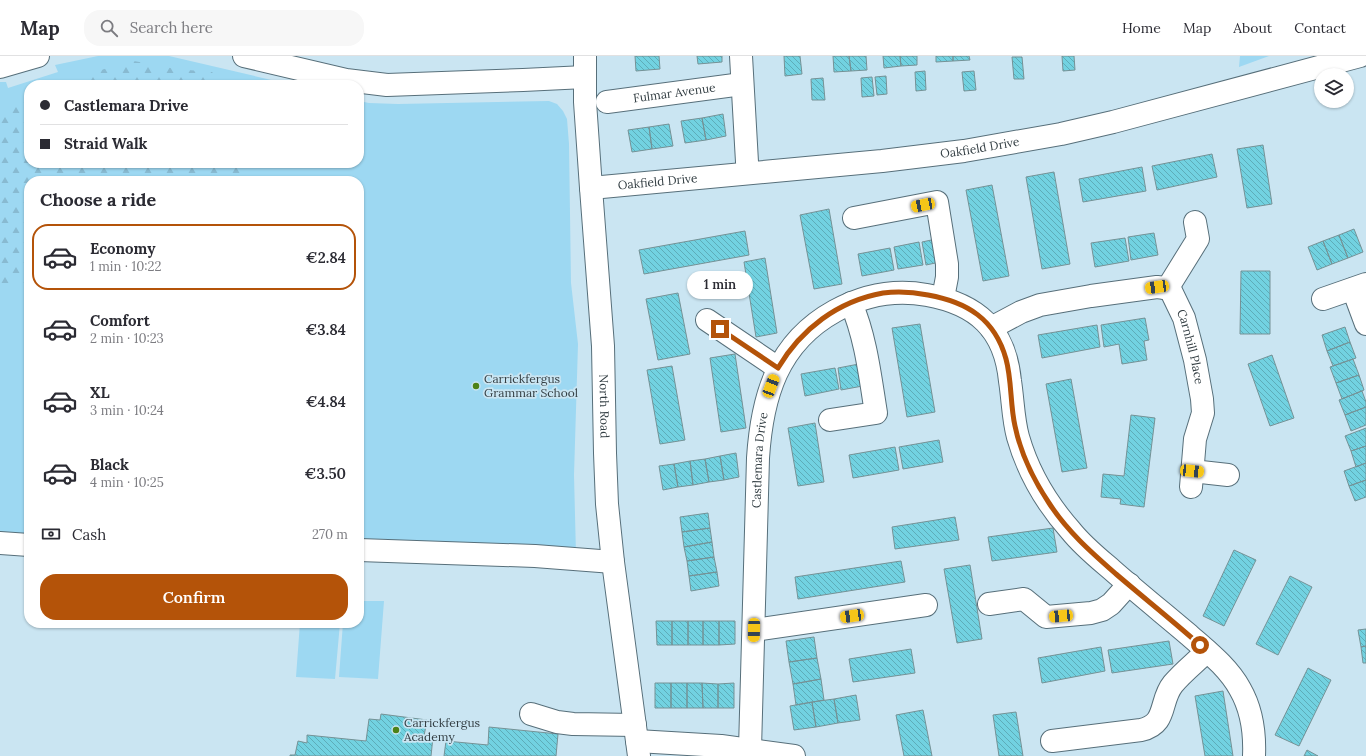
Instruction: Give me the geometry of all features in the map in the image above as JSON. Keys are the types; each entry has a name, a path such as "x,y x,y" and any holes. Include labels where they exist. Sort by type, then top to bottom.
{"street":[{"path":"0,67 38,56"},
{"path":"244,56 346,80"},
{"path":"741,56 747,162 749,173"},
{"name":"Oakfield Drive","path":"591,188 882,161 964,151 1061,134 1113,122 1360,56"},
{"path":"364,82 387,85 523,80 585,66"},
{"name":"North Road","path":"585,66 585,102 603,346 607,504 613,562 637,741"},
{"name":"Fulmar Avenue","path":"607,102 742,84"},
{"path":"854,218 937,202 947,264 944,298"},
{"path":"991,328 1020,312 1040,305 1157,287 1167,289 1198,239 1195,222"},
{"path":"1324,299 1360,286 1366,324"},
{"name":"Carnhill Place","path":"1167,289 1172,294 1184,318 1195,360 1202,399 1202,416 1196,434 1191,479 1228,475"},
{"name":"Castlemara Drive","path":"750,749 759,444 768,396 778,368 792,347 807,330 832,312 851,303 876,294 890,292 917,293 944,298 970,309 984,320 991,328 999,341 1006,358 1015,427 1028,468 1049,503 1069,530 1082,544 1207,651 1230,675 1241,690 1245,699 1252,725 1254,756"},
{"path":"830,420 876,413 863,334 851,303"},
{"path":"707,320 778,368"},
{"path":"0,543 24,545"},
{"path":"364,550 527,556 613,562"},
{"path":"989,604 1024,599 1046,617 1091,613 1107,608 1129,584"},
{"path":"754,630 926,605"},
{"path":"1052,741 1141,730 1150,727 1160,718 1166,698 1172,686 1207,651"},
{"path":"531,714 557,722 573,724 637,741 702,744 750,749 794,756"}],"green space":[{"path":"98,56 169,56 272,80 33,80 58,72 55,65"},
{"path":"1240,56 1269,56 1239,67"},
{"path":"134,61 176,69 212,72 219,80 75,80 97,71"},
{"path":"0,82 6,82 8,88 24,83 24,168 364,168 364,102 398,104 549,101 557,104 567,119 569,144 571,283 578,344 574,475 576,554 364,541 364,176 24,176 24,535 0,532"},
{"path":"24,102 24,168 253,168 253,176 24,176 24,283 0,284 0,111 9,109"},
{"path":"364,601 384,601 378,679 339,677 343,628 364,628"},
{"path":"300,628 340,628 335,679 296,677"}],"building":[{"path":"635,56 659,56 660,69 636,71"},
{"path":"697,56 722,56 722,62 698,64"},
{"path":"784,56 800,56 802,74 785,76"},
{"path":"833,56 849,56 851,71 834,72"},
{"path":"849,56 866,56 867,70 851,71"},
{"path":"883,56 900,56 901,66 884,68"},
{"path":"900,56 917,56 917,65 901,66"},
{"path":"936,56 953,56 953,61 936,62"},
{"path":"953,56 969,56 970,60 953,61"},
{"path":"1062,56 1074,56 1075,70 1063,71"},
{"path":"1012,57 1022,57 1024,79 1014,79"},
{"path":"925,71 926,90 916,91 915,72"},
{"path":"974,71 976,90 964,91 962,72"},
{"path":"886,76 887,94 877,95 875,77"},
{"path":"872,77 874,96 862,97 861,78"},
{"path":"823,78 825,100 812,100 811,79"},
{"path":"723,114 726,136 706,140 702,118"},
{"path":"702,118 706,140 685,143 681,121"},
{"path":"669,124 673,146 652,149 649,127"},
{"path":"649,127 652,149 632,152 628,130"},
{"path":"1263,145 1272,204 1247,208 1237,149"},
{"path":"1212,154 1217,177 1157,190 1152,166"},
{"path":"1142,167 1146,191 1083,202 1079,179"},
{"path":"1054,172 1070,264 1042,269 1026,177"},
{"path":"992,185 1009,276 983,281 966,190"},
{"path":"829,209 842,284 814,289 800,215"},
{"path":"1354,229 1363,252 1348,258 1339,235"},
{"path":"745,231 749,255 644,274 639,250"},
{"path":"1154,233 1158,255 1131,260 1128,237"},
{"path":"1339,235 1348,258 1332,264 1323,241"},
{"path":"1125,238 1129,261 1095,267 1091,243"},
{"path":"936,239 940,262 926,265 922,242"},
{"path":"1323,241 1332,264 1317,270 1308,247"},
{"path":"919,242 923,265 898,269 894,247"},
{"path":"890,248 894,270 862,276 858,254"},
{"path":"765,258 777,333 756,337 744,262"},
{"path":"1241,271 1270,271 1270,334 1240,334"},
{"path":"678,293 690,354 658,360 646,299"},
{"path":"1145,318 1149,340 1144,341 1147,360 1122,364 1119,344 1104,347 1101,325"},
{"path":"920,324 935,412 907,417 892,328"},
{"path":"1097,325 1100,347 1042,358 1038,335"},
{"path":"1345,327 1350,342 1327,351 1322,335"},
{"path":"1350,342 1356,358 1333,366 1327,351"},
{"path":"735,354 746,428 721,432 710,358"},
{"path":"1272,355 1294,418 1270,426 1248,364"},
{"path":"1353,359 1359,375 1336,383 1330,367"},
{"path":"864,363 868,385 841,390 838,368"},
{"path":"672,366 685,440 660,444 647,370"},
{"path":"835,368 839,389 805,396 801,374"},
{"path":"1359,375 1364,390 1342,399 1336,383"},
{"path":"1071,379 1087,468 1062,472 1046,384"},
{"path":"1362,391 1366,402 1366,407 1345,415 1339,400"},
{"path":"1366,407 1366,425 1351,431 1345,415"},
{"path":"1131,415 1155,418 1144,507 1120,504 1121,499 1101,497 1103,474 1124,476"},
{"path":"815,423 824,482 798,486 788,428"},
{"path":"1366,428 1366,446 1351,451 1345,436"},
{"path":"939,440 943,462 903,469 899,447"},
{"path":"1366,446 1366,463 1356,467 1351,451"},
{"path":"895,447 899,470 853,478 849,455"},
{"path":"736,453 739,477 724,480 720,456"},
{"path":"720,456 724,480 709,482 705,459"},
{"path":"705,459 709,482 693,485 690,461"},
{"path":"690,461 693,485 678,487 674,464"},
{"path":"1366,463 1366,480 1349,486 1344,471"},
{"path":"674,464 678,487 663,490 659,466"},
{"path":"1366,480 1366,497 1355,501 1349,486"},
{"path":"708,513 710,528 682,532 680,517"},
{"path":"955,517 959,540 895,549 892,527"},
{"path":"710,528 712,542 684,547 682,532"},
{"path":"1053,528 1057,552 992,561 988,537"},
{"path":"712,542 714,557 687,561 684,547"},
{"path":"1234,550 1256,560 1224,626 1203,616"},
{"path":"714,557 717,572 689,576 687,561"},
{"path":"901,561 905,582 798,599 795,577"},
{"path":"970,565 982,639 957,643 944,569"},
{"path":"717,572 719,586 691,591 689,576"},
{"path":"1290,576 1312,587 1278,655 1256,644"},
{"path":"656,621 672,621 672,645 657,645"},
{"path":"672,621 688,621 688,645 672,645"},
{"path":"688,621 703,621 703,645 688,645"},
{"path":"703,621 719,621 719,645 703,645"},
{"path":"719,621 735,621 735,644 719,645"},
{"path":"1366,629 1366,646 1361,647 1358,630"},
{"path":"814,637 817,658 789,662 786,641"},
{"path":"1169,641 1173,664 1112,673 1108,650"},
{"path":"1366,646 1366,663 1363,663 1361,647"},
{"path":"1101,647 1105,671 1042,683 1038,658"},
{"path":"911,649 915,673 853,682 849,659"},
{"path":"817,658 821,679 793,684 789,662"},
{"path":"1308,668 1331,680 1299,746 1275,735"},
{"path":"821,679 824,700 796,705 793,684"},
{"path":"655,683 671,683 671,708 655,708"},
{"path":"671,683 687,683 687,708 671,708"},
{"path":"687,683 702,683 703,708 687,708"},
{"path":"702,683 718,684 718,708 703,708"},
{"path":"734,683 734,708 718,708 718,684"},
{"path":"1223,691 1233,756 1205,756 1195,696"},
{"path":"856,695 860,720 838,723 834,699"},
{"path":"834,699 838,723 816,727 812,702"},
{"path":"812,702 816,727 794,730 790,706"},
{"path":"923,710 932,756 904,756 896,715"},
{"path":"1016,712 1023,756 999,756 993,715"},
{"name":"Carrickfergus Academy","path":"381,714 427,720 424,736 433,737 431,756 290,756 295,755 298,741 307,743 307,735 366,741 369,719 380,720"},
{"path":"489,727 558,734 556,756 444,756 446,741 488,745"},
{"path":"1307,750 1318,756 1304,756"}],"place":[{"name":"Carrickfergus Grammar School","path":"476,386"},
{"name":"Carrickfergus Academy","path":"396,730"}],"route":[{"path":"720,329 778,368 784,357 795,343 813,325 826,316 851,303 876,294 903,292 936,296 963,305 975,312 991,328 1002,346 1009,370 1013,417 1020,445 1028,468 1049,503 1069,530 1082,544 1200,645"}]}
